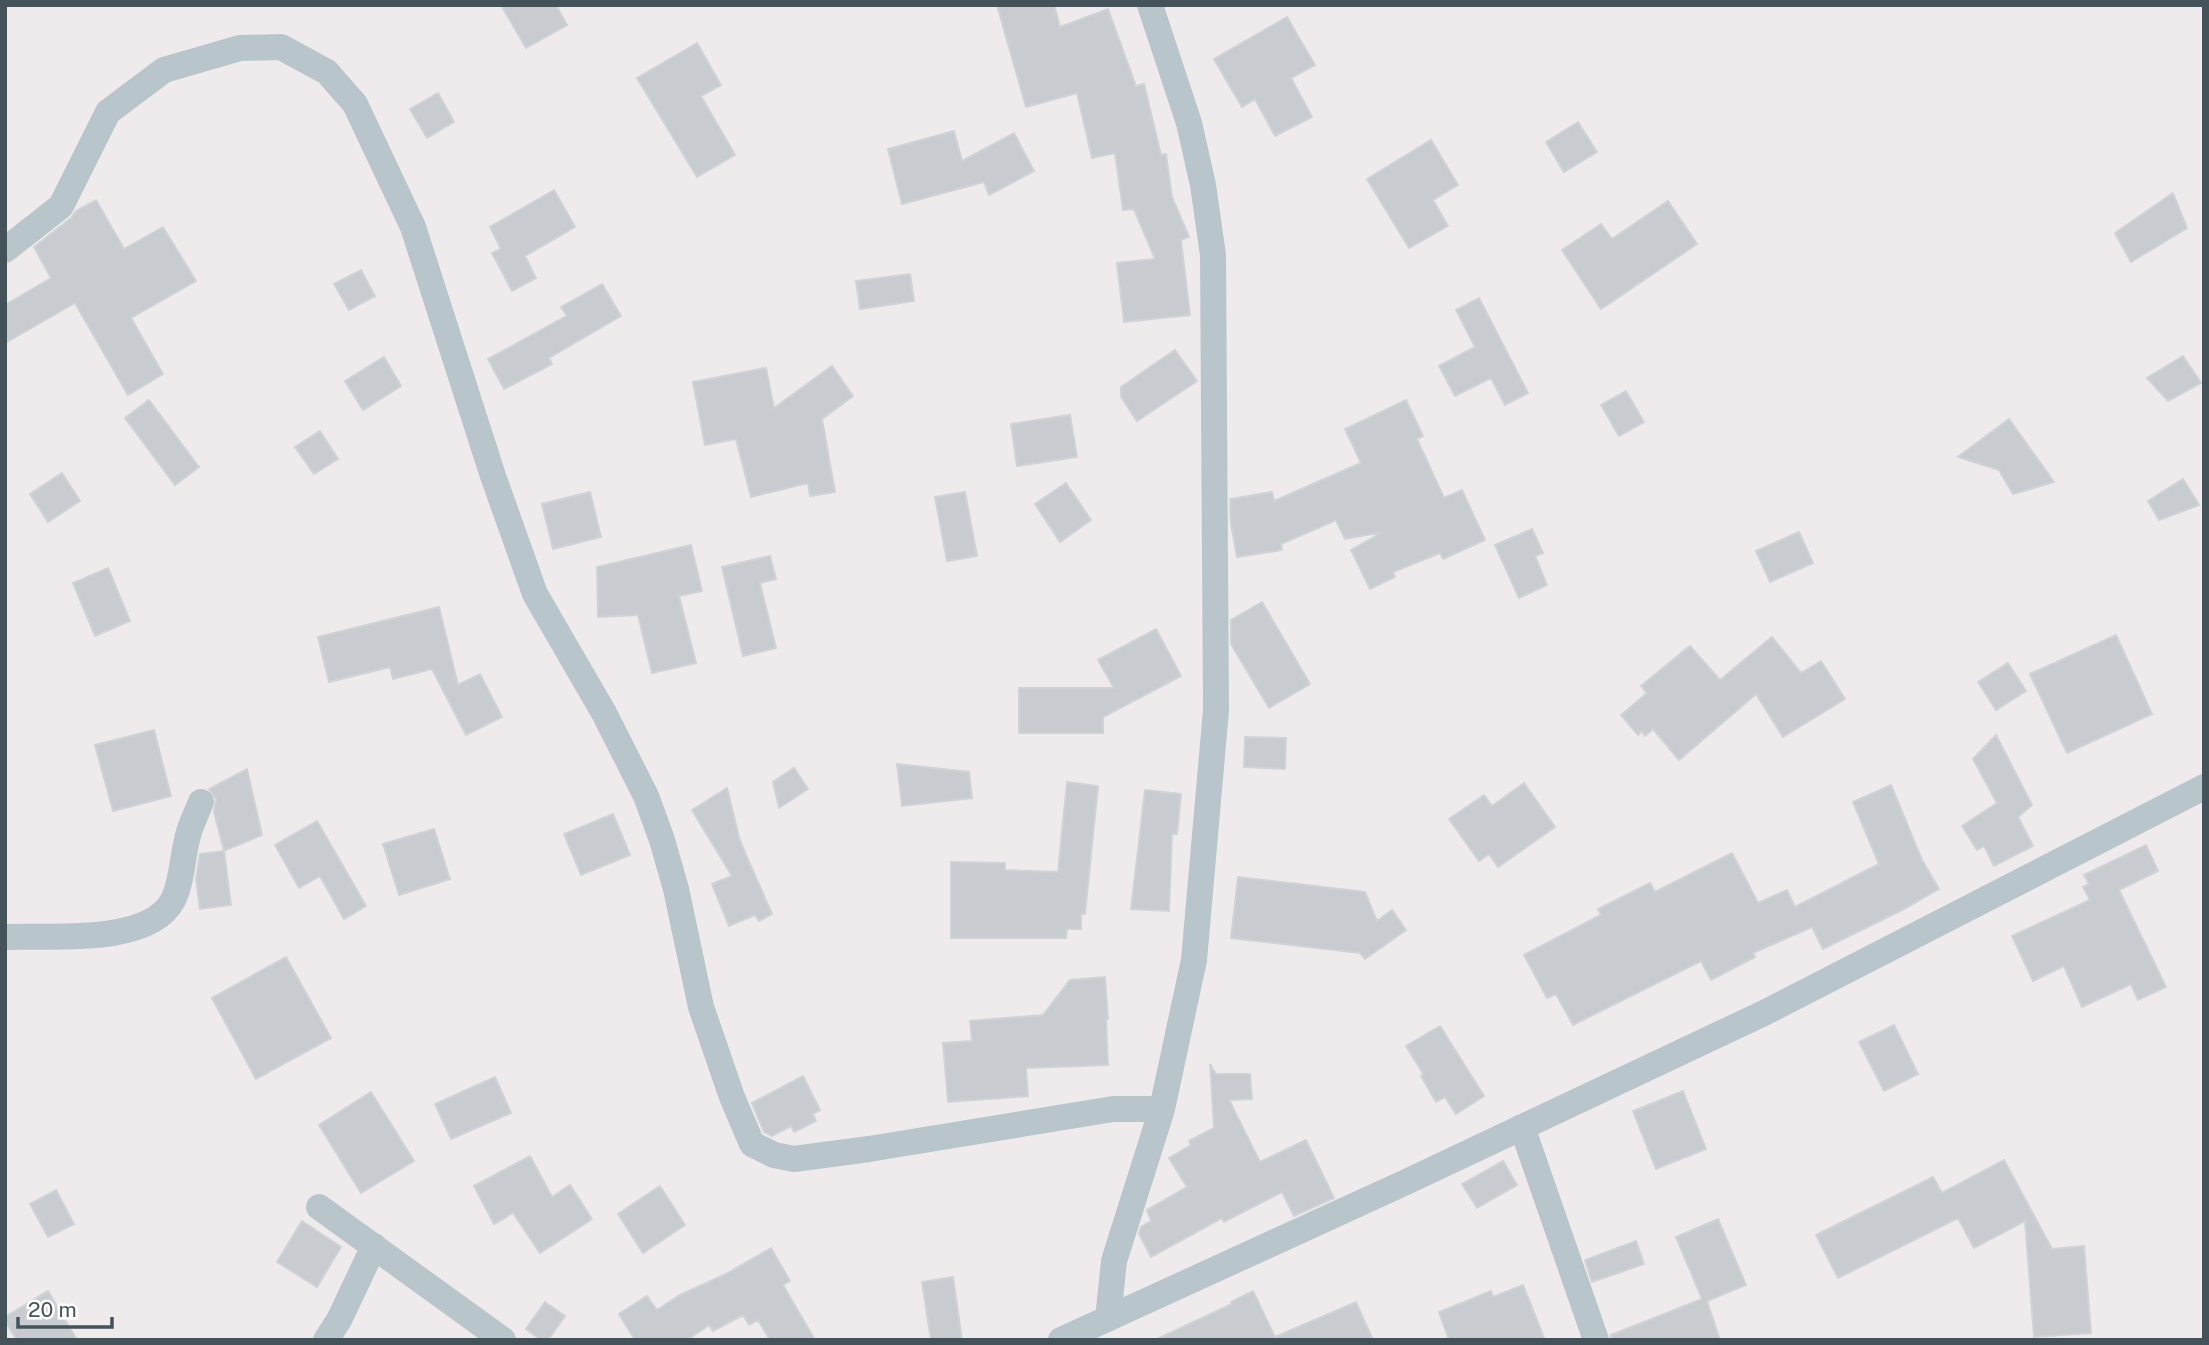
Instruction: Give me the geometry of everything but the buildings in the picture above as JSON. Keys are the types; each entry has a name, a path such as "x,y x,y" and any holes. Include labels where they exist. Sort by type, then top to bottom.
{"street":[{"path":"1108,1319 1114,1261 1161,1110 1194,960 1216,710 1213,255 1203,185 1189,123 1150,5"},
{"path":"5,250 61,206 108,111 163,70 240,48 281,47 327,72 355,104 413,227 493,476 535,594 604,713 646,796 676,890 701,1007 732,1097 752,1144 774,1155 794,1159 1113,1109 1161,1110"},
{"path":"1061,1340 1764,1013 2204,786"},
{"path":"5,937 103,935 129,929 161,914 173,901 189,831 201,802"},
{"path":"1522,1127 1596,1340"},
{"path":"319,1207 503,1340"},
{"path":"326,1340 339,1320 374,1246"}]}
